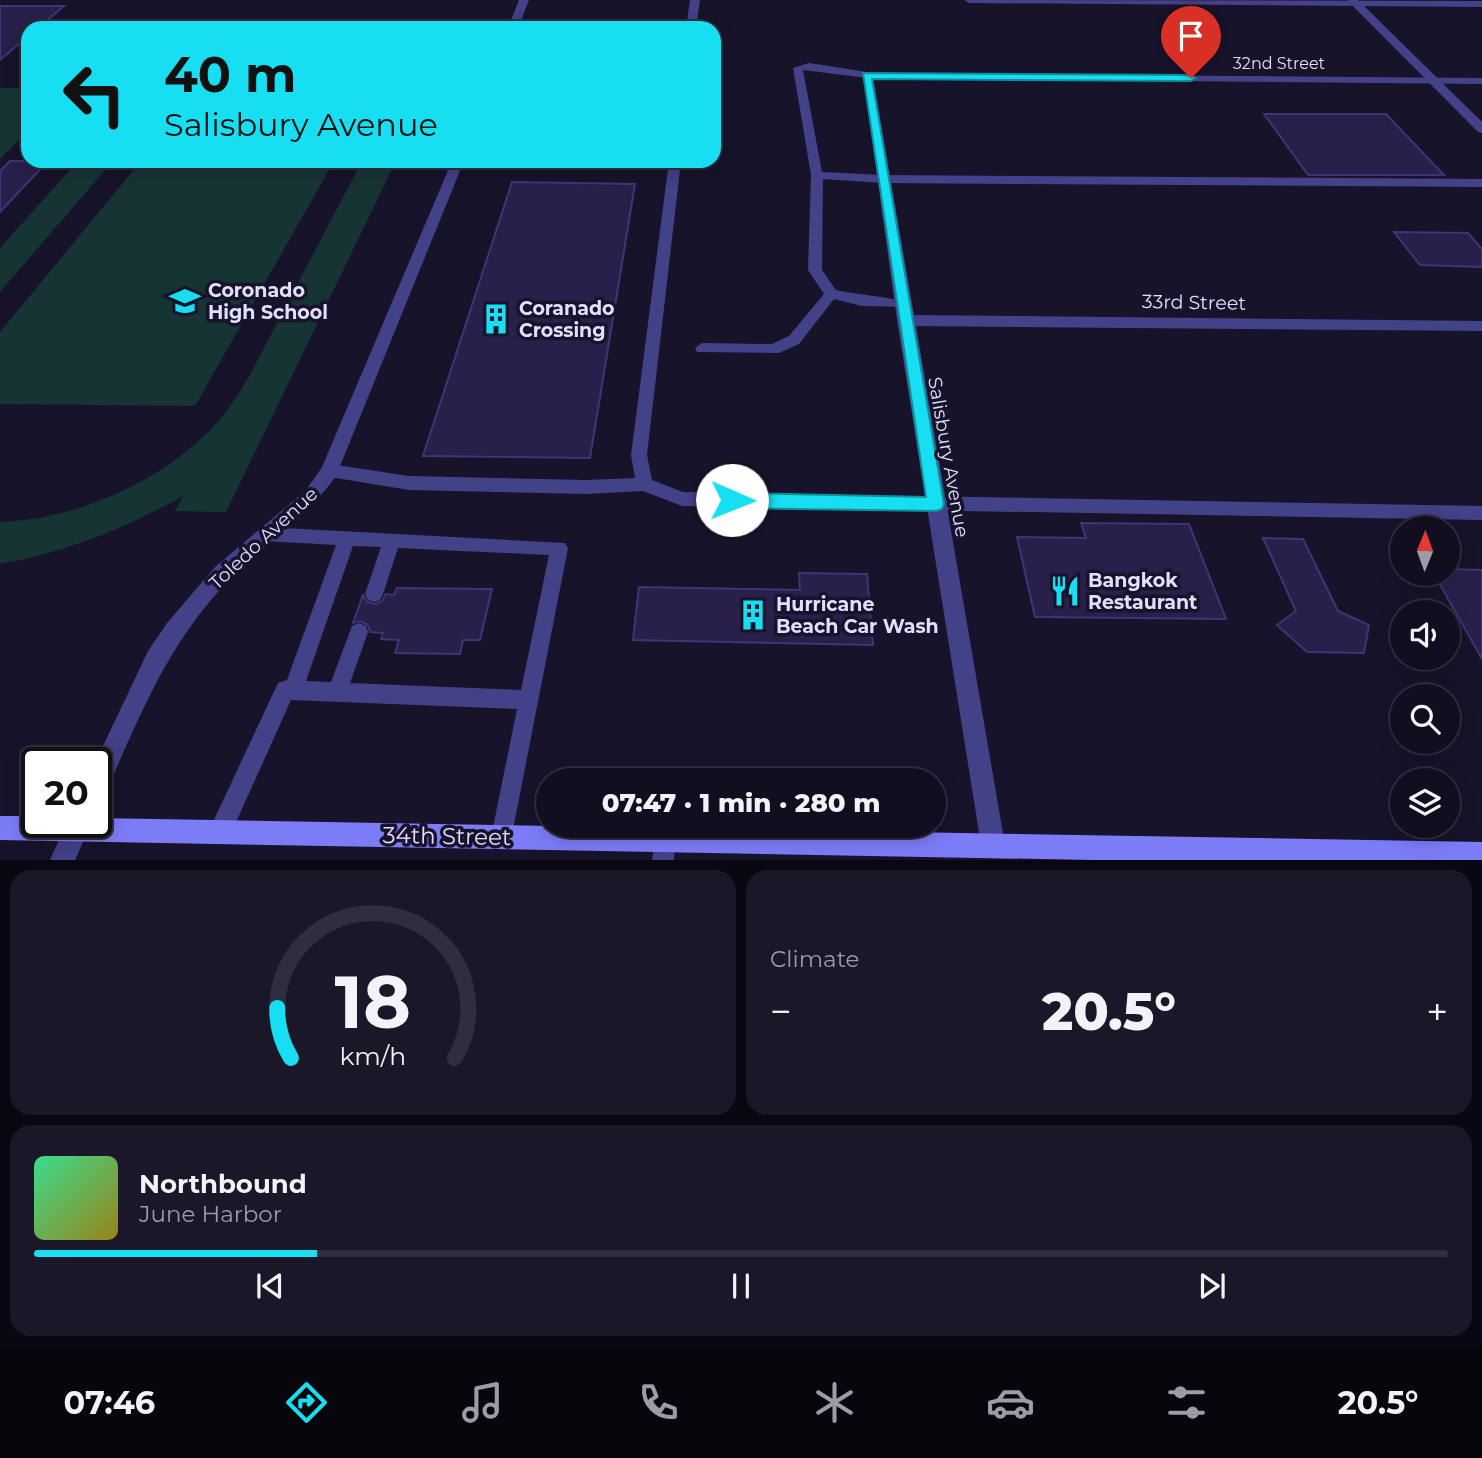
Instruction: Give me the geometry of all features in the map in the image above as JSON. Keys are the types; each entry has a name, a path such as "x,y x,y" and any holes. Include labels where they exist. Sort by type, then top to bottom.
{"main road":[{"name":"34th Street","path":"0,828 21,827"},
{"name":"34th Street","path":"112,827 502,837 663,850 1482,854"}],"street":[{"path":"516,21 524,0"},
{"path":"1354,2 1482,129"},
{"name":"32nd Street","path":"867,75 1482,80"},
{"name":"Salisbury Avenue","path":"867,75 994,852"},
{"name":"Toledo Avenue","path":"112,753 156,658 174,630 222,573 313,495 330,471 455,168"},
{"name":"33rd Street","path":"904,312 1482,326"},
{"path":"62,859 72,838"}],"lane":[{"path":"692,21 695,0"},
{"path":"969,0 1482,4"},
{"path":"867,75 809,66 798,68 817,175 814,270 831,294 904,312"},
{"path":"645,484 639,455 674,168"},
{"path":"817,175 883,179 1482,183"},
{"path":"702,348 774,349 794,341 831,294"},
{"path":"330,471 409,482 587,487 645,484 682,499 1482,513"},
{"path":"265,534 559,548 502,837"},
{"path":"293,691 347,539"},
{"path":"374,594 392,541"},
{"path":"337,692 359,632"},
{"path":"220,832 285,690 528,701"}],"green space":[{"path":"0,88 21,88 21,138 0,159"},
{"path":"72,168 107,168 0,292 0,248"},
{"path":"135,168 330,168 195,406 0,404 0,332"},
{"path":"358,168 393,168 226,512 175,511 183,496 94,538 48,553 0,564 0,522 58,514 116,494 143,480 193,446 214,426 249,376"}],"building":[{"path":"0,6 64,6 46,21 21,21 21,42 0,60"},
{"path":"1264,114 1386,114 1444,175 1308,175"},
{"path":"10,161 21,161 21,168 41,168 0,212 0,171"},
{"path":"512,182 635,184 590,458 423,456"},
{"path":"1394,232 1468,233 1482,249 1482,267 1420,265"},
{"path":"1081,523 1189,524 1226,619 1035,617 1017,537 1086,538"},
{"path":"1263,538 1303,539 1338,611 1369,625 1364,653 1307,652 1277,625 1296,611"},
{"path":"1460,569 1482,570 1482,659 1460,620 1460,600 1449,600 1441,586 1460,586"},
{"name":"Hurricane Beach Car Wash","path":"799,573 867,574 873,645 633,640 639,587 800,590"},
{"path":"397,588 492,589 480,640 463,640 460,654 395,653 399,640 381,639 383,633 370,632 368,625 360,621 353,623 363,595 367,602 375,604 382,601 386,594 394,595"}],"place":[{"name":"Coronado High School","path":"185,301"},
{"name":"Coranado Crossing","path":"496,319"},
{"name":"Bangkok Restaurant","path":"1065,591"},
{"name":"Hurricane Beach Car Wash","path":"753,615"}],"route":[{"path":"732,500 936,504 867,75 1191,78"}]}
